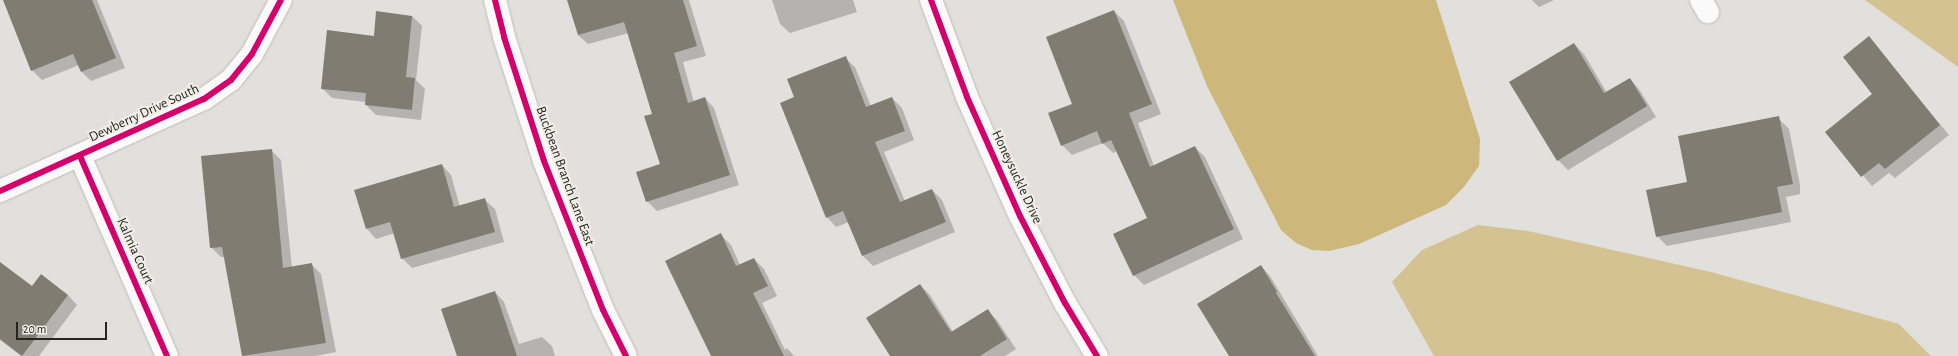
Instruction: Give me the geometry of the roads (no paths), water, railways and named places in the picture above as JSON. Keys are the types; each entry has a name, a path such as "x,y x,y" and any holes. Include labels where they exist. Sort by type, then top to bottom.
{"street":[{"name":"Dewberry Drive South","path":"0,190 80,156 204,99 231,80 252,54 281,0"},
{"name":"Buckbean Branch Lane East","path":"495,0 504,37 544,161 603,310 626,356"},
{"name":"Honeysuckle Drive","path":"931,0 967,97 1020,216 1065,303 1097,356"},
{"name":"Kalmia Court","path":"80,156 168,356"}]}
